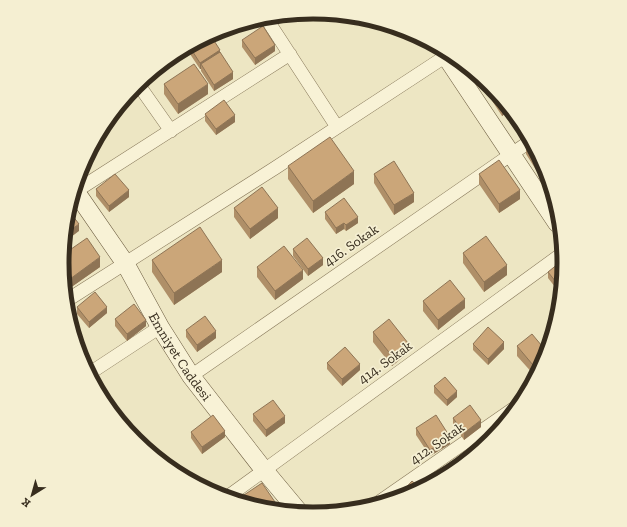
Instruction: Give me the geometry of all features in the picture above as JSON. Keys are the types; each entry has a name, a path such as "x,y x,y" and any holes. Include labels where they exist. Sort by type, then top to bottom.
{"street":[{"path":"270,23 337,128"},
{"path":"81,189 290,54"},
{"path":"71,297 337,128 444,57"},
{"path":"449,60 553,218"},
{"path":"142,90 171,131"},
{"name":"416. Sokak","path":"191,376 526,144"},
{"name":"Emniyet Caddesi","path":"78,196 126,263 160,327 191,376 295,507"},
{"name":"414. Sokak","path":"232,494 558,257"},
{"path":"93,371 160,327"},
{"name":"412. Sokak","path":"387,497 504,416"}],"building":[{"path":"263,26 275,45 255,58 242,40"},
{"path":"214,40 220,50 200,63 192,51"},
{"path":"220,52 233,72 214,85 201,64"},
{"path":"194,64 208,84 178,104 164,84"},
{"path":"224,100 235,115 216,129 205,114"},
{"path":"330,137 354,171 313,201 288,166"},
{"path":"528,146 536,163 526,147"},
{"path":"499,160 520,190 499,204 479,174"},
{"path":"394,161 414,193 394,205 374,174"},
{"path":"115,174 129,190 109,206 96,189"},
{"path":"262,187 278,208 250,229 234,208"},
{"path":"344,198 358,217 346,225 344,223 336,228 325,212"},
{"path":"74,217 79,224 71,229"},
{"path":"200,227 222,260 174,293 152,260"},
{"path":"486,236 507,265 484,282 463,253"},
{"path":"87,238 100,257 70,279 70,250"},
{"path":"307,238 323,258 308,269 293,249"},
{"path":"284,246 303,270 275,291 257,267"},
{"path":"558,264 557,283 548,272"},
{"path":"450,280 465,299 438,320 423,301"},
{"path":"95,292 107,307 89,322 77,307"},
{"path":"134,304 146,320 127,334 115,319"},
{"path":"205,316 216,331 197,345 186,330"},
{"path":"389,319 408,343 392,356 373,332"},
{"path":"488,327 504,342 488,359 473,344"},
{"path":"532,334 543,347 535,367 517,346"},
{"path":"345,347 360,364 342,379 327,363"},
{"path":"445,377 457,391 447,400 434,386"},
{"path":"273,400 285,416 266,430 253,414"},
{"path":"470,405 481,420 464,433 453,418"},
{"path":"213,415 225,431 202,447 191,432"},
{"path":"436,415 450,437 430,450 416,428"},
{"path":"412,481 417,485 407,489 403,491"},
{"path":"262,483 275,502 272,504 250,500 247,499 244,495"}]}
